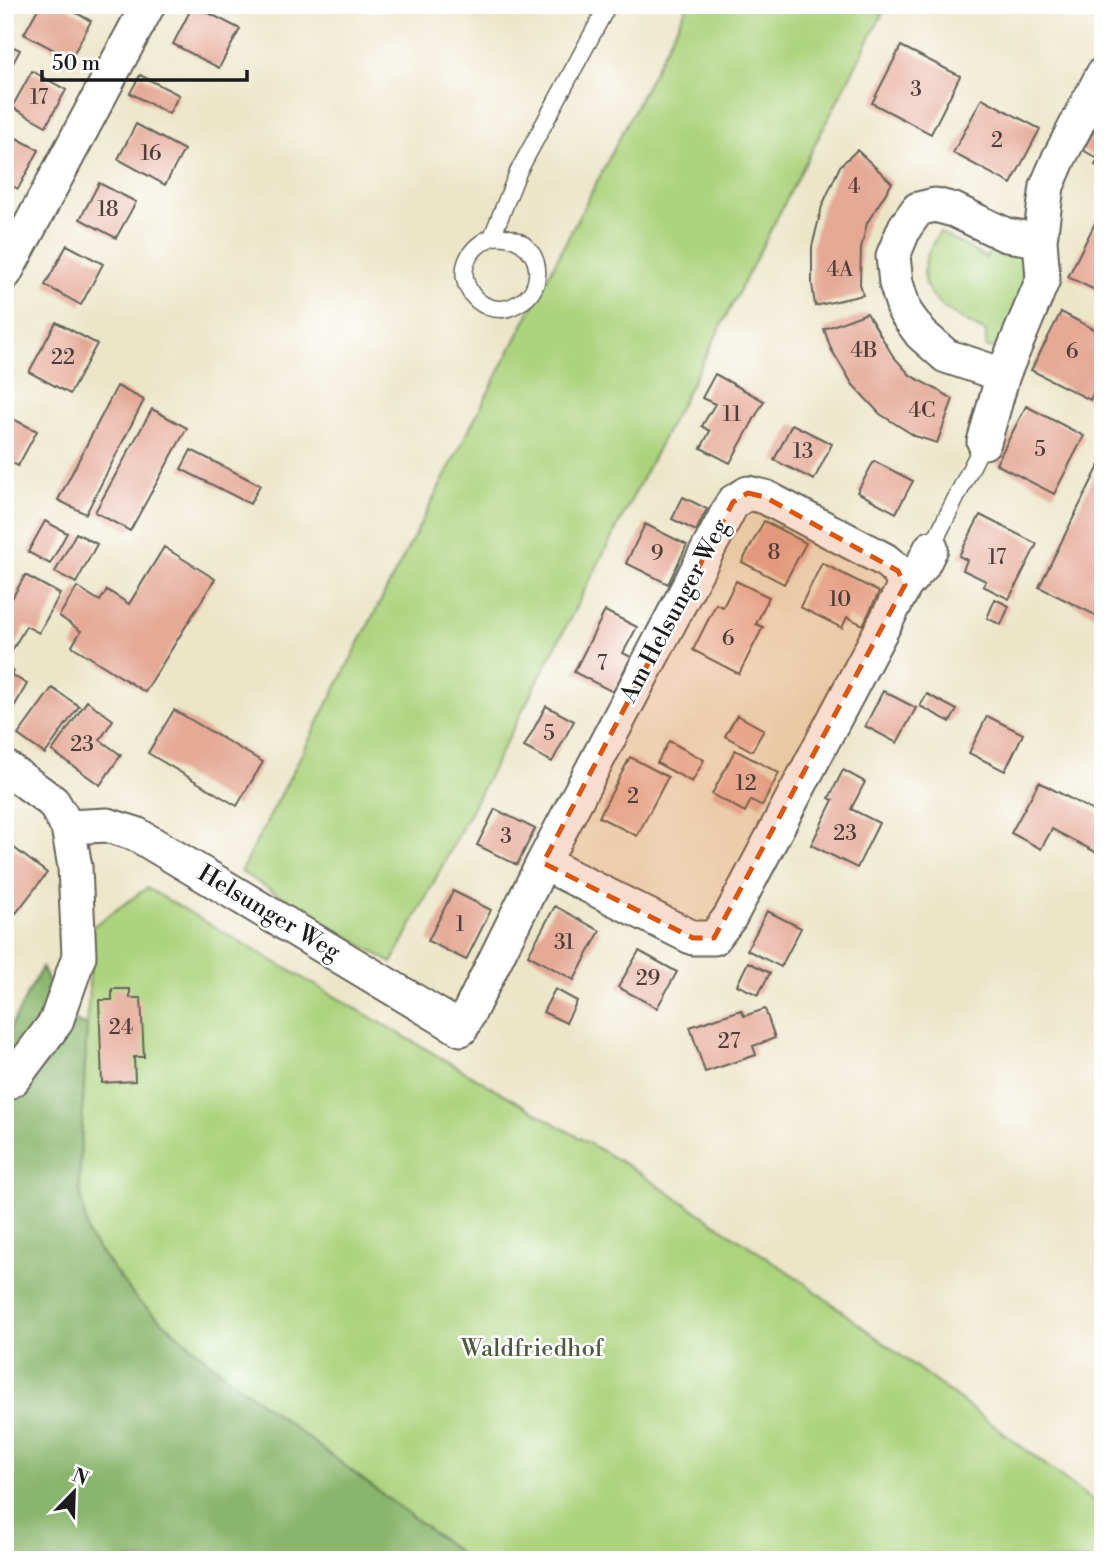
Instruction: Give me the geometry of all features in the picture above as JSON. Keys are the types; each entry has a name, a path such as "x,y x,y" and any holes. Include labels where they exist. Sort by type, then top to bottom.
{"street":[{"path":"5,273 149,5"},
{"path":"984,442 1003,375 1043,279 1040,240 1047,186 1102,76"},
{"path":"1003,375 946,356 921,334 905,312 896,283 892,256 905,227 918,209 934,205 954,210 1006,235 1040,240"},
{"name":"Am Helsunger Weg","path":"461,1029 543,863 733,502 748,493 765,497 885,560 898,571 905,585"},
{"path":"543,863 693,939 714,938 730,917 905,585 922,566 931,548"},
{"path":"5,767 53,802 68,827 75,867 79,956 56,1022 13,1079 5,1084"},
{"name":"Helsunger Weg","path":"68,827 107,825 136,834 461,1029"}],"lane":[{"path":"492,237 512,237 534,256 537,268 534,289 516,306 499,309 477,300 469,290 465,265 471,251 480,242 492,237 518,172 608,5"},
{"path":"931,548 984,442"}],"highlighted area":[{"path":"748,493 765,497 898,571 905,585 714,938 693,938 543,863 733,502"}],"green space":[{"path":"688,5 887,5 392,963 241,872"},
{"path":"940,232 986,258 995,241 1020,249 1031,259 1032,269 1006,334 996,348 986,348 986,332 941,305 925,282 924,268 929,251"},
{"name":"Waldfriedhof","path":"147,888 630,1167 799,1279 1103,1508 1103,1560 469,1560 230,1379 137,1300 88,1236 79,1184 92,927"},
{"path":"42,967 65,1017 87,1026 79,1184 88,1236 137,1300 230,1379 469,1560 5,1560 5,1037"}],"building":[{"path":"40,5 62,5 91,21 71,59 24,34"},
{"path":"193,5 240,29 219,68 173,44"},
{"path":"5,43 20,50 11,67 5,64"},
{"path":"901,46 960,76 931,134 872,103"},
{"path":"32,71 66,90 46,126 12,107"},
{"path":"140,75 179,95 169,114 130,93"},
{"path":"982,98 1040,129 1011,184 953,153"},
{"path":"1103,114 1103,169 1095,165 1098,159 1083,150"},
{"path":"136,124 184,150 165,185 118,159"},
{"path":"5,132 39,150 18,189 5,182"},
{"path":"857,150 892,183 867,223 861,248 860,284 863,295 815,306 812,247 822,206 840,166"},
{"path":"99,183 136,202 116,238 80,219"},
{"path":"1097,219 1103,222 1103,294 1068,277"},
{"path":"67,245 103,264 81,305 45,285"},
{"path":"1061,312 1103,334 1103,374 1090,400 1031,370"},
{"path":"867,313 893,356 910,375 953,399 937,443 915,436 880,414 853,385 831,349 824,329"},
{"path":"56,322 97,344 70,394 29,372"},
{"path":"715,374 764,401 730,463 701,448 710,431 702,426 715,404 702,398"},
{"path":"117,386 144,400 86,514 58,500"},
{"path":"1026,406 1084,436 1054,494 996,464"},
{"path":"152,409 187,428 130,531 95,512"},
{"path":"5,415 37,431 18,466 5,459"},
{"path":"792,424 832,444 814,480 774,460"},
{"path":"191,450 260,485 250,504 181,469"},
{"path":"874,461 913,481 896,513 857,492"},
{"path":"1099,466 1103,468 1103,619 1039,587"},
{"path":"683,497 707,509 696,531 672,519"},
{"path":"980,515 1037,544 1009,599 983,586 986,581 963,570 967,560 959,556"},
{"path":"45,521 67,533 50,564 28,552"},
{"path":"764,521 806,543 784,584 742,562"},
{"path":"645,524 687,545 668,584 626,563"},
{"path":"76,533 97,544 76,583 55,572"},
{"path":"164,547 215,579 145,692 72,646 81,631 59,616 77,587 100,601 107,590 129,604"},
{"path":"822,563 879,592 863,625 847,617 842,628 800,607"},
{"path":"25,575 60,594 39,633 26,626 5,663 5,611"},
{"path":"736,581 769,597 756,624 763,627 739,674 693,650 716,604 723,607"},
{"path":"995,599 1009,606 1001,625 987,618"},
{"path":"605,611 637,627 623,653 631,657 613,692 574,672"},
{"path":"5,665 14,671 12,675 27,684 10,714 5,711"},
{"path":"52,688 79,706 45,754 18,735"},
{"path":"883,691 916,708 897,743 865,726"},
{"path":"927,694 957,710 950,722 920,706"},
{"path":"87,701 113,720 100,740 121,755 100,785 52,751"},
{"path":"546,706 574,721 552,762 524,747"},
{"path":"174,710 263,762 237,806 148,753"},
{"path":"737,715 764,730 752,751 725,736"},
{"path":"987,716 1023,734 1005,771 969,753"},
{"path":"669,741 704,760 692,782 657,763"},
{"path":"735,750 779,773 762,806 751,800 745,812 712,794"},
{"path":"630,757 668,777 637,836 599,817"},
{"path":"843,770 865,782 851,809 879,823 857,868 811,845 833,800 829,798"},
{"path":"1039,782 1103,816 1103,856 1052,829 1041,849 1011,833"},
{"path":"495,809 535,829 517,865 477,845"},
{"path":"5,841 47,873 16,913 5,904"},
{"path":"453,891 491,910 466,960 428,941"},
{"path":"555,906 600,931 574,980 528,955"},
{"path":"767,911 801,928 781,967 747,950"},
{"path":"639,951 677,972 657,1008 618,987"},
{"path":"748,962 770,973 758,995 737,985"},
{"path":"112,989 130,989 130,998 141,998 144,1057 134,1057 135,1081 102,1083 99,1000 112,1000"},
{"path":"555,989 577,1001 566,1023 543,1012"},
{"path":"765,1009 775,1038 753,1046 756,1055 705,1072 690,1027 741,1010 744,1016"}]}
